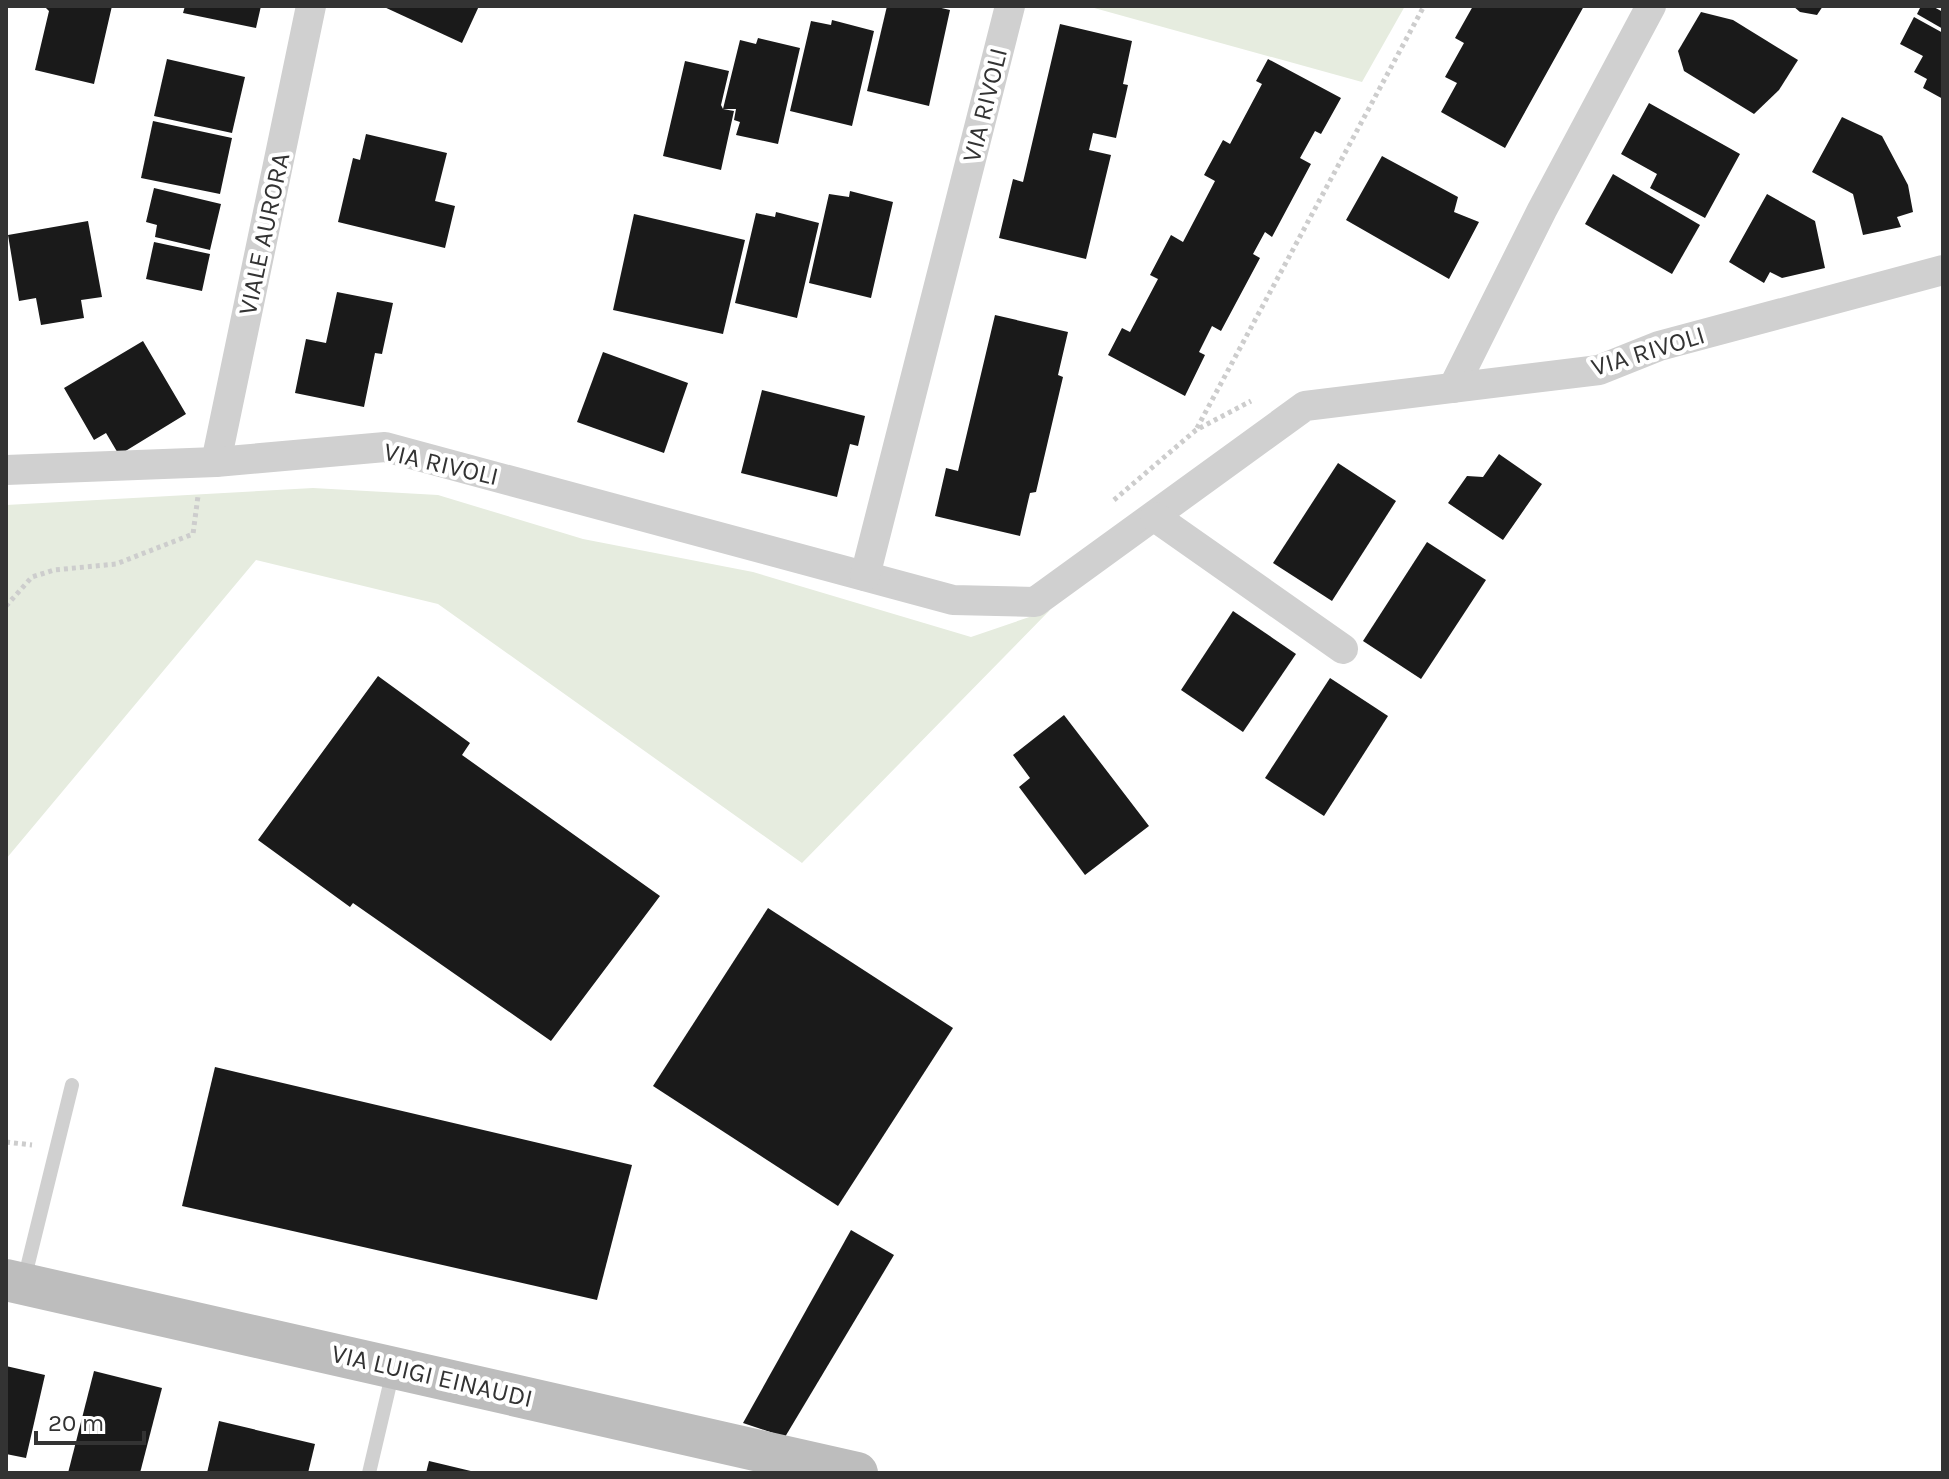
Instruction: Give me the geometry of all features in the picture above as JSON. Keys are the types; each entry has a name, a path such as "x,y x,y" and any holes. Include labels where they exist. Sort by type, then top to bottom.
{"main road":[{"name":"VIA LUIGI EINAUDI","path":"14,1282 857,1473"}],"street":[{"name":"VIALE AURORA","path":"209,463 311,6"},
{"name":"VIA RIVOLI","path":"865,576 1010,6"},
{"path":"1453,388 1542,210 1651,6"},
{"name":"VIA RIVOLI","path":"6,470 209,463 385,447 953,600 1035,602 1305,406 1599,370 1659,346 1943,270"},
{"path":"1155,517 1343,649"}],"lane":[{"path":"14,1282 72,1085"},
{"path":"369,1473 394,1367"}],"path":[{"path":"1196,430 1424,6"},
{"path":"1102,510 1196,430 1260,396"},
{"path":"6,606 32,577 54,570 116,564 193,534 209,463"}],"shaded area":[{"path":"1087,6 1405,6 1362,82"},
{"path":"313,488 438,495 583,539 753,572 971,637 1050,610 802,863 438,604 256,560 6,859 6,505"}],"building":[{"path":"44,6 112,6 94,84 35,70 49,11"},
{"path":"185,6 261,6 256,28 183,13"},
{"path":"382,6 479,6 462,43"},
{"path":"887,6 933,6 950,10 929,106 867,91"},
{"path":"1473,6 1584,6 1505,148 1441,112 1457,83 1445,77 1464,43 1455,38"},
{"path":"1793,6 1823,6 1817,15 1800,12"},
{"path":"1921,6 1932,6 1943,12 1943,29 1917,14"},
{"path":"1701,12 1733,20 1798,60 1779,90 1754,114 1684,71 1678,51"},
{"path":"1914,17 1943,33 1943,99 1923,88 1927,79 1914,72 1923,56 1900,44"},
{"path":"832,20 874,31 852,126 790,111 811,21 831,25"},
{"path":"1060,24 1132,41 1123,84 1128,85 1116,138 1093,133 1089,150 1111,155 1086,259 999,238 1013,179 1023,182"},
{"path":"758,38 800,48 778,144 736,135 740,122 734,120 736,109 723,109 740,40 756,44"},
{"path":"167,59 245,77 232,133 154,116"},
{"path":"1268,59 1341,98 1321,134 1315,131 1300,158 1311,164 1272,237 1265,232 1253,254 1260,258 1221,331 1212,326 1199,352 1205,355 1185,396 1108,355 1122,328 1130,332 1158,279 1150,275 1171,235 1183,242 1215,181 1204,175 1223,140 1230,144 1262,84 1256,81"},
{"path":"685,61 729,71 721,105 723,109 734,111 721,170 663,156"},
{"path":"1649,103 1740,154 1705,218 1650,188 1657,174 1621,154"},
{"path":"1842,117 1882,136 1908,185 1913,212 1897,217 1901,227 1863,235 1853,194 1812,172"},
{"path":"153,121 232,138 220,194 141,178"},
{"path":"366,134 447,153 435,201 455,206 445,248 338,222 353,158 360,160"},
{"path":"1382,156 1458,197 1454,212 1479,222 1449,279 1346,220"},
{"path":"1613,174 1700,225 1672,274 1585,224"},
{"path":"154,188 221,204 210,250 155,237 157,225 146,222"},
{"path":"850,191 893,202 871,298 809,283 829,194 849,197"},
{"path":"1767,194 1815,221 1825,268 1782,278 1770,272 1764,283 1729,262"},
{"path":"776,212 819,223 797,318 735,303 756,213 775,217"},
{"path":"634,214 745,240 723,334 613,310"},
{"path":"88,221 102,297 81,300 84,318 41,325 36,298 19,301 8,235"},
{"path":"154,242 210,254 202,291 146,279"},
{"path":"337,292 393,303 382,354 375,353 364,407 295,393 306,339 326,343"},
{"path":"995,315 1068,332 1058,375 1063,377 1036,492 1030,493 1020,536 935,516 946,468 958,471"},
{"path":"143,341 186,414 119,455 106,433 94,440 64,388"},
{"path":"603,352 688,383 664,453 577,422"},
{"path":"762,390 865,416 858,446 850,444 837,497 741,473"},
{"path":"1499,454 1542,484 1503,540 1448,503 1467,476 1483,477"},
{"path":"1338,463 1396,501 1332,601 1273,563"},
{"path":"1427,542 1486,580 1421,679 1363,641"},
{"path":"1233,611 1296,654 1243,732 1181,690"},
{"path":"378,676 470,743 462,755 660,896 551,1041 353,903 350,907 258,840"},
{"path":"1330,678 1388,716 1324,816 1265,778"},
{"path":"1064,715 1149,826 1085,875 1019,787 1030,778 1013,755"},
{"path":"768,908 953,1028 838,1206 653,1086"},
{"path":"215,1067 632,1165 597,1300 182,1206"},
{"path":"851,1230 894,1255 785,1437 743,1423"},
{"path":"6,1366 45,1375 26,1458 6,1454"},
{"path":"94,1371 162,1388 140,1473 68,1473"},
{"path":"219,1421 315,1444 308,1473 207,1473"},
{"path":"429,1461 475,1472 475,1473 426,1473"}]}
